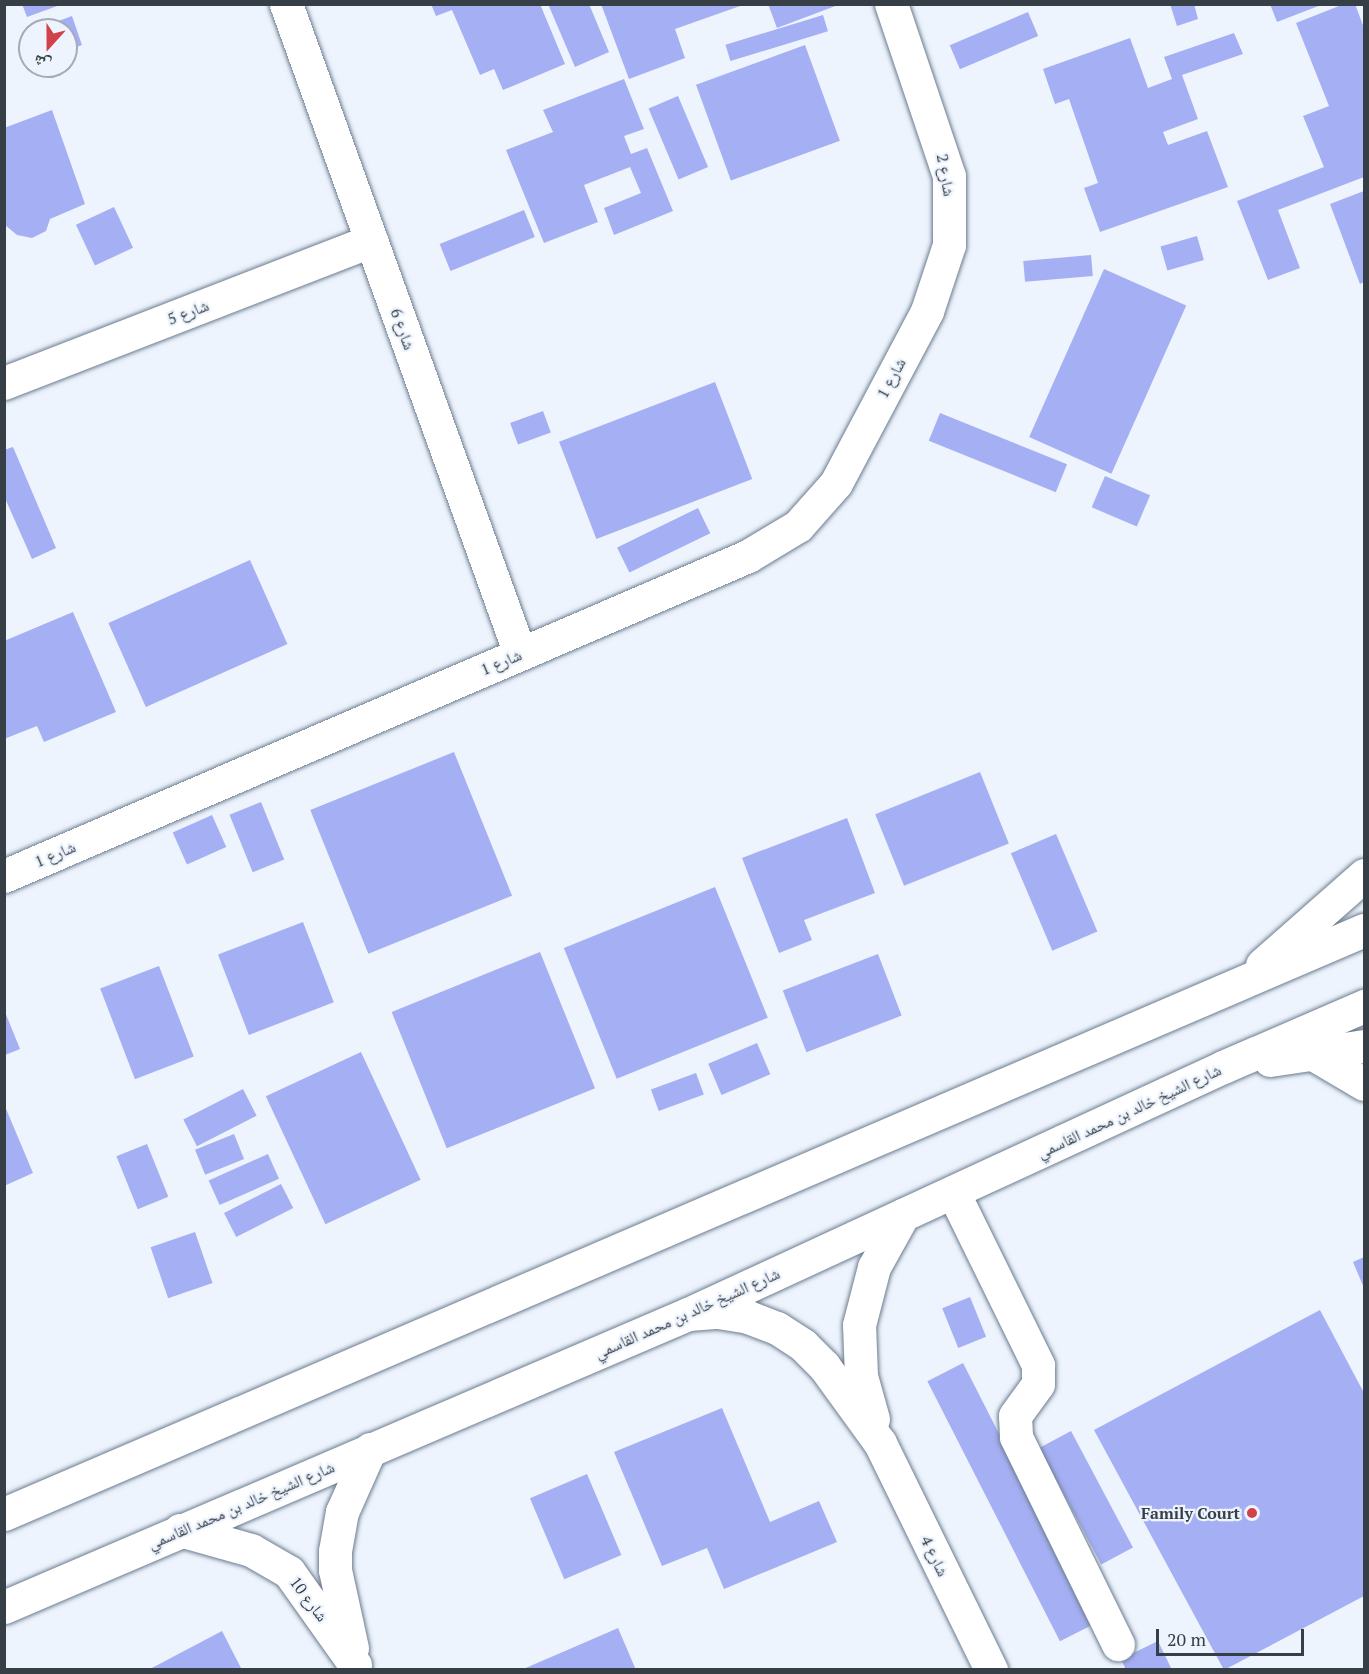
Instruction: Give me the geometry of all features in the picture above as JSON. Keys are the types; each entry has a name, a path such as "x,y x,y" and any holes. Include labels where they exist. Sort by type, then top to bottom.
{"street":[{"name":"شارع 6","path":"286,4 520,654"},
{"name":"شارع 2","path":"891,4 940,142 951,210 949,245 941,279 908,345"},
{"name":"شارع 5","path":"4,382 371,241"},
{"name":"شارع 1","path":"4,876 748,556 798,526 836,483 908,345"},
{"path":"1239,986 1365,875"},
{"path":"4,1514 1365,930"},
{"name":"شارع الشيخ خالد بن محمد القاسمي","path":"4,1607 688,1314 1223,1067 1365,1006"},
{"path":"1223,1067 1365,1046"},
{"path":"1313,1054 1365,1084"},
{"path":"953,1192 1038,1365 1038,1384 1015,1416 1016,1437 1118,1644"},
{"name":"شارع 4","path":"880,1443 861,1376 859,1325 874,1267 903,1215"},
{"name":"شارع 4","path":"688,1314 718,1312 748,1317 777,1328 803,1345 824,1366 880,1443 991,1670"},
{"name":"شارع 10","path":"356,1667 335,1570 335,1551 342,1512 370,1449"},
{"name":"شارع 10","path":"180,1530 251,1550 289,1572 356,1667"}],"building":[{"path":"22,4 60,4 60,5 27,17"},
{"path":"431,4 540,4 565,64 503,90 494,69 480,75 452,10 436,16"},
{"path":"548,4 589,4 609,52 575,67"},
{"path":"601,4 743,5 675,29 685,58 629,79"},
{"path":"768,4 838,4 838,5 777,28"},
{"path":"1170,4 1194,4 1198,19 1177,26"},
{"path":"1270,4 1321,4 1321,5 1277,22"},
{"path":"1344,4 1355,4 1364,28 1364,177 1278,210 1300,268 1268,280 1237,201 1324,167 1303,116 1329,106 1296,23"},
{"path":"1028,12 1038,36 960,69 950,45"},
{"path":"823,15 828,31 730,61 725,45"},
{"path":"78,33 82,45 78,46"},
{"path":"1234,33 1243,54 1182,75 1198,119 1163,132 1168,145 1207,131 1228,187 1100,232 1084,188 1098,183 1069,99 1055,104 1043,69 1130,38 1148,88 1172,79 1164,57"},
{"path":"805,45 840,141 731,181 696,85"},
{"path":"624,79 644,129 624,136 631,154 647,148 673,211 614,235 604,208 641,193 630,167 584,185 598,222 544,243 506,150 553,132 543,110"},
{"path":"678,96 708,167 679,179 649,109"},
{"path":"52,110 85,204 50,219 46,231 32,238 17,235 4,224 4,128"},
{"path":"1364,191 1364,282 1360,284 1330,204"},
{"path":"114,207 133,248 95,266 76,225"},
{"path":"524,210 535,237 450,271 440,244"},
{"path":"1197,236 1204,260 1167,271 1160,246"},
{"path":"1091,255 1093,276 1025,282 1023,261"},
{"path":"1104,269 1186,306 1111,474 1029,437"},
{"path":"715,382 752,479 596,539 559,442"},
{"path":"543,411 551,433 518,445 510,423"},
{"path":"940,413 1067,464 1056,492 929,441"},
{"path":"13,447 56,548 32,559 4,496 4,450"},
{"path":"1105,476 1150,495 1137,526 1092,507"},
{"path":"698,508 710,533 629,573 617,547"},
{"path":"250,560 287,644 146,707 108,623"},
{"path":"73,612 116,712 44,742 37,726 4,739 4,641"},
{"path":"454,752 512,896 368,954 310,810"},
{"path":"980,772 1009,843 904,886 875,814"},
{"path":"261,802 284,859 253,872 229,815"},
{"path":"212,815 226,847 187,864 173,832"},
{"path":"847,818 875,893 804,920 812,940 779,953 742,858"},
{"path":"1056,834 1097,932 1052,951 1011,853"},
{"path":"715,887 768,1018 617,1079 564,948"},
{"path":"303,922 334,1002 249,1035 218,955"},
{"path":"540,952 595,1088 447,1148 392,1012"},
{"path":"878,954 902,1016 806,1052 783,991"},
{"path":"159,966 194,1057 135,1079 100,989"},
{"path":"5,1012 20,1049 5,1055"},
{"path":"757,1043 770,1074 721,1095 708,1064"},
{"path":"361,1052 421,1180 325,1224 266,1096"},
{"path":"696,1073 704,1095 659,1111 651,1089"},
{"path":"243,1089 257,1116 197,1146 183,1119"},
{"path":"4,1104 33,1173 4,1186"},
{"path":"234,1134 244,1159 205,1175 195,1150"},
{"path":"147,1144 168,1197 138,1209 116,1156"},
{"path":"268,1154 279,1179 220,1205 209,1180"},
{"path":"281,1184 293,1208 236,1237 224,1213"},
{"path":"195,1232 213,1283 168,1298 151,1247"},
{"path":"1364,1257 1364,1288 1353,1262"},
{"path":"970,1297 986,1337 958,1348 942,1308"},
{"name":"Family Court","path":"1320,1310 1364,1393 1364,1596 1224,1670 1094,1430"},
{"path":"963,1363 1096,1623 1060,1641 927,1381"},
{"path":"722,1408 770,1522 819,1501 837,1542 724,1589 707,1548 662,1566 614,1452"},
{"path":"1071,1431 1133,1548 1101,1564 1039,1448"},
{"path":"587,1474 621,1555 564,1579 530,1498"},
{"path":"618,1628 636,1670 521,1670 609,1632"},
{"path":"222,1631 242,1670 148,1670"},
{"path":"1158,1641 1172,1670 1126,1670 1121,1659"}],"place":[{"name":"Family Court","path":"1252,1513"}]}
